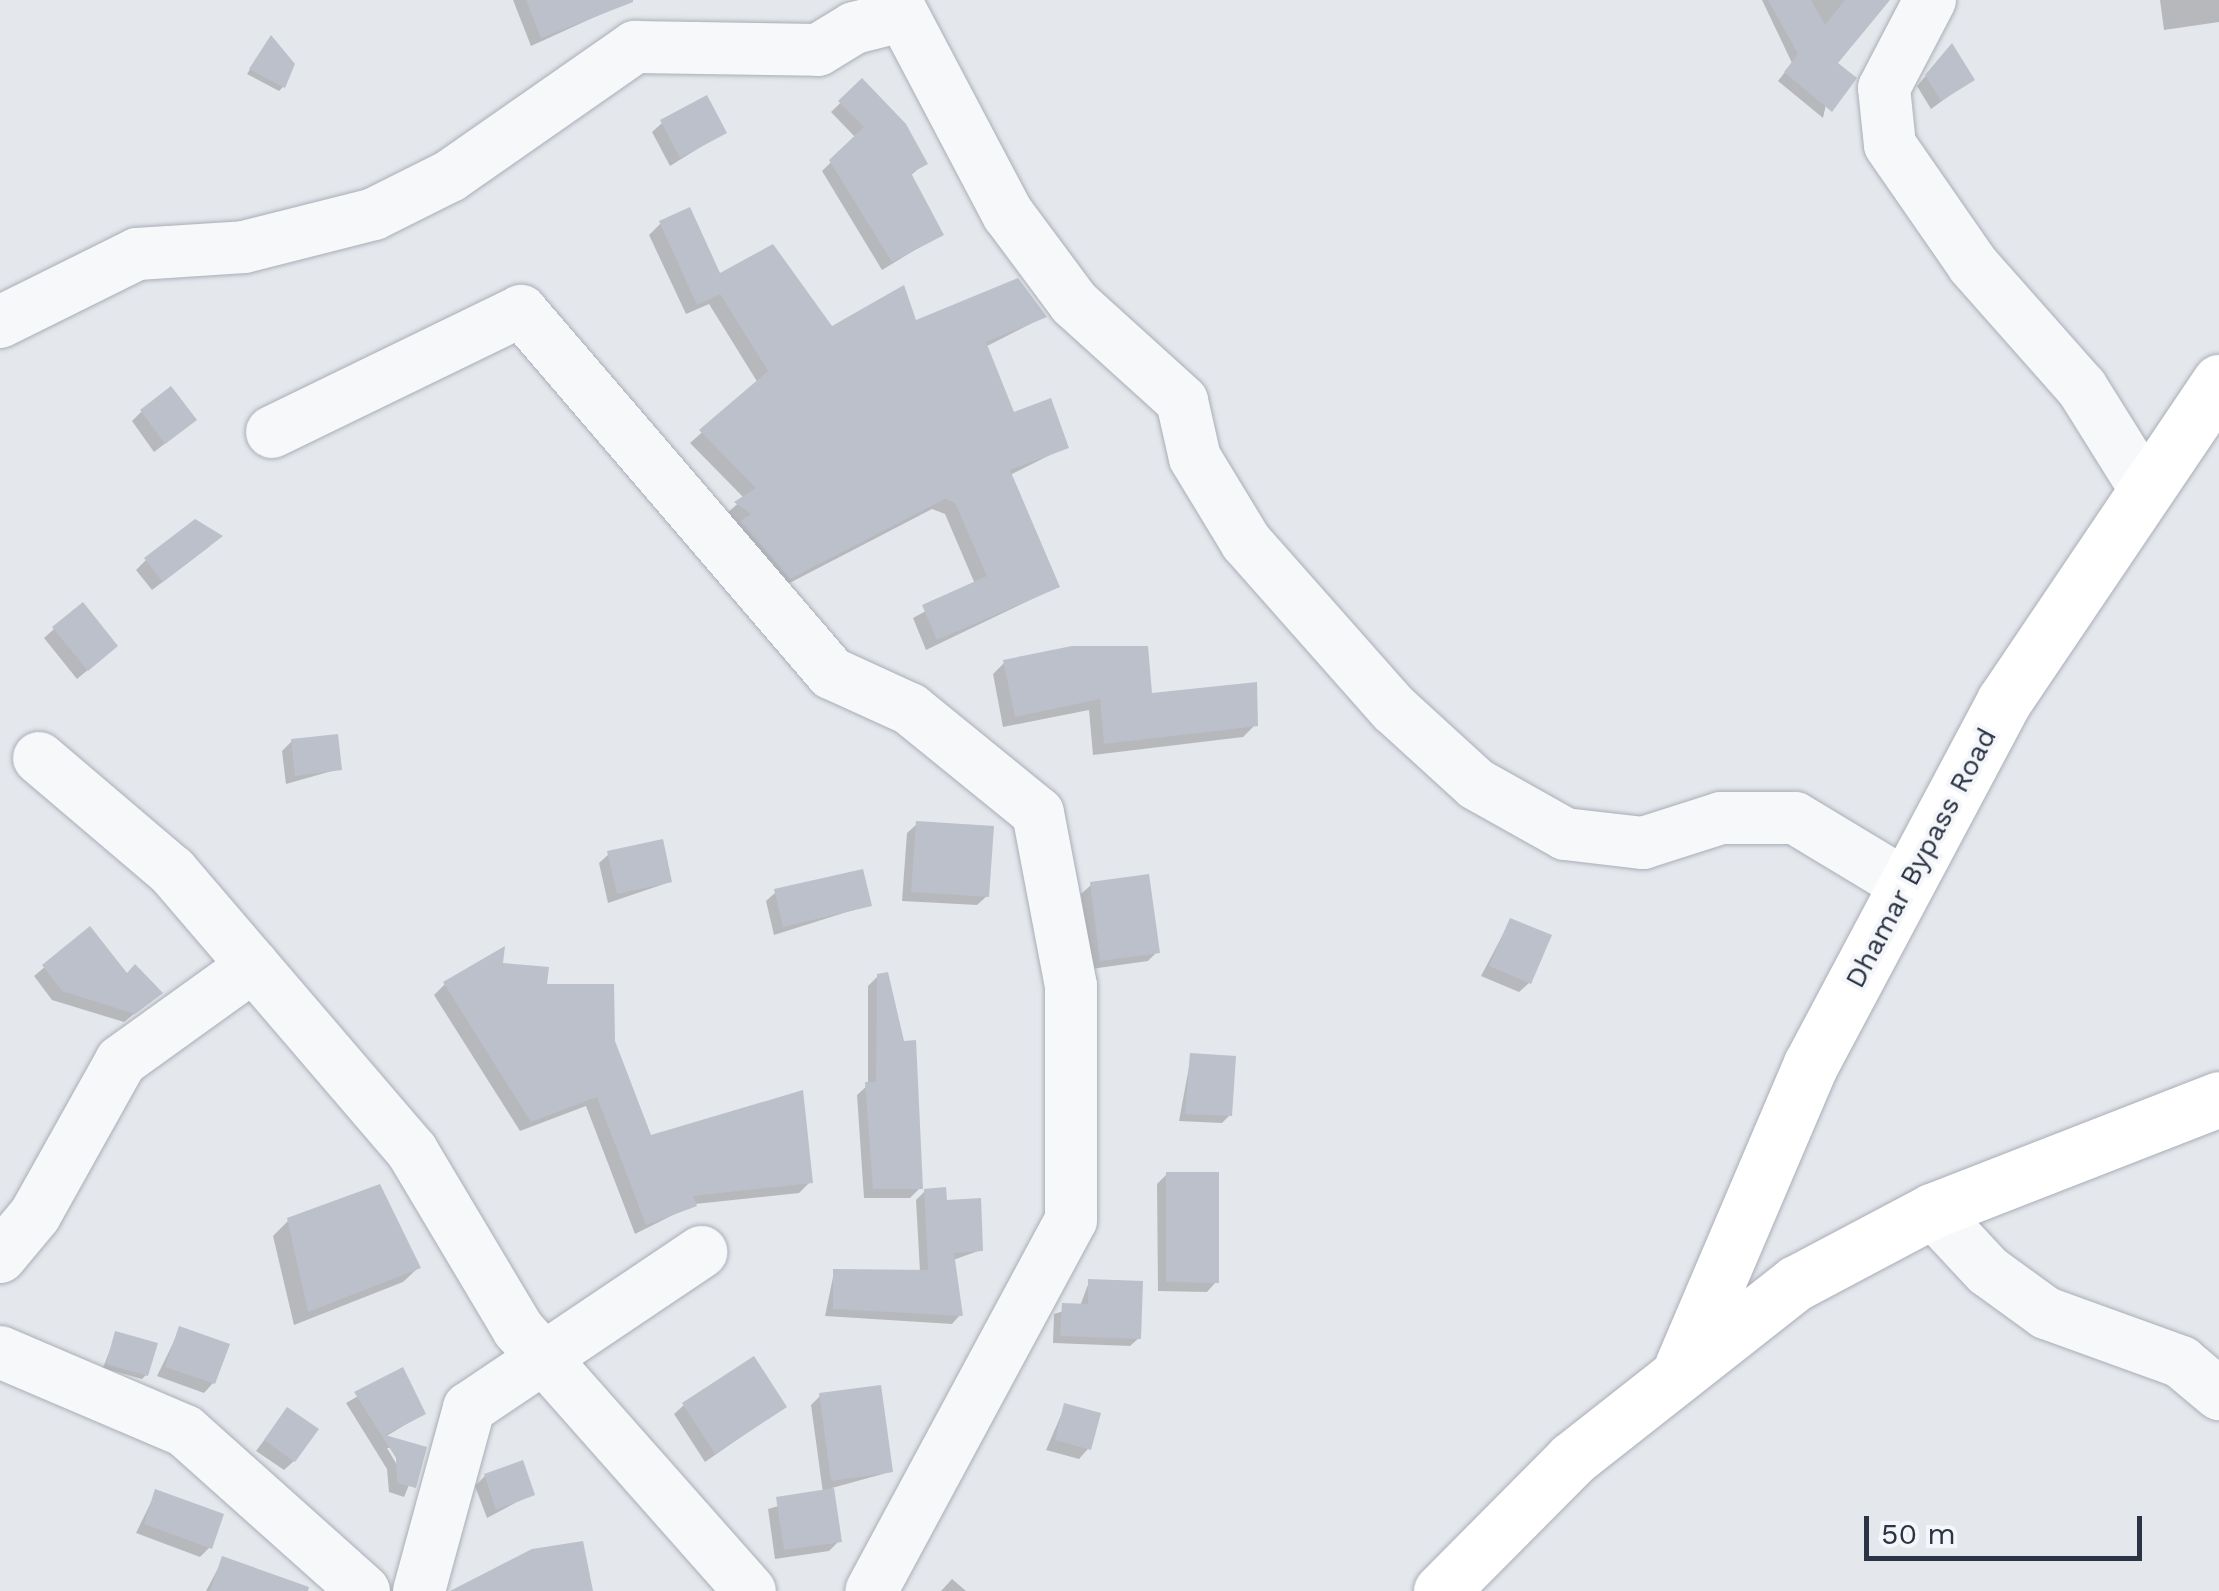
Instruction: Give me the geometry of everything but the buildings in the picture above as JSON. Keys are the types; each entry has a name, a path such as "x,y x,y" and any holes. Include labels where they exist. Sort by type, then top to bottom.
{"main road":[{"name":"Dhamar Bypass Road","path":"1682,1366 1811,1064 2004,702 2219,382"},
{"path":"1441,1591 1572,1459 1682,1366 1796,1283 1932,1210 2219,1099"}],"street":[{"path":"1930,0 1884,88 1890,145 1973,265 2082,388 2146,489"},
{"path":"0,322 137,254 244,247 374,214 450,176 635,47 818,50 898,8 1019,228 1074,303 1182,401 1194,458 1246,542 1394,709 1476,784 1564,834 1644,844 1721,818 1796,818 1906,885"},
{"path":"272,432 521,311 831,673 910,709 1038,813 1071,986 1071,1220 870,1591"},
{"path":"39,758 172,871 412,1151 544,1358 750,1591"},
{"path":"0,1257 35,1215 121,1061 253,966"},
{"path":"1932,1210 1988,1271 2046,1313 2181,1362 2219,1394"},
{"path":"418,1591 470,1408 701,1252"},
{"path":"0,1352 185,1432 364,1591"}]}
